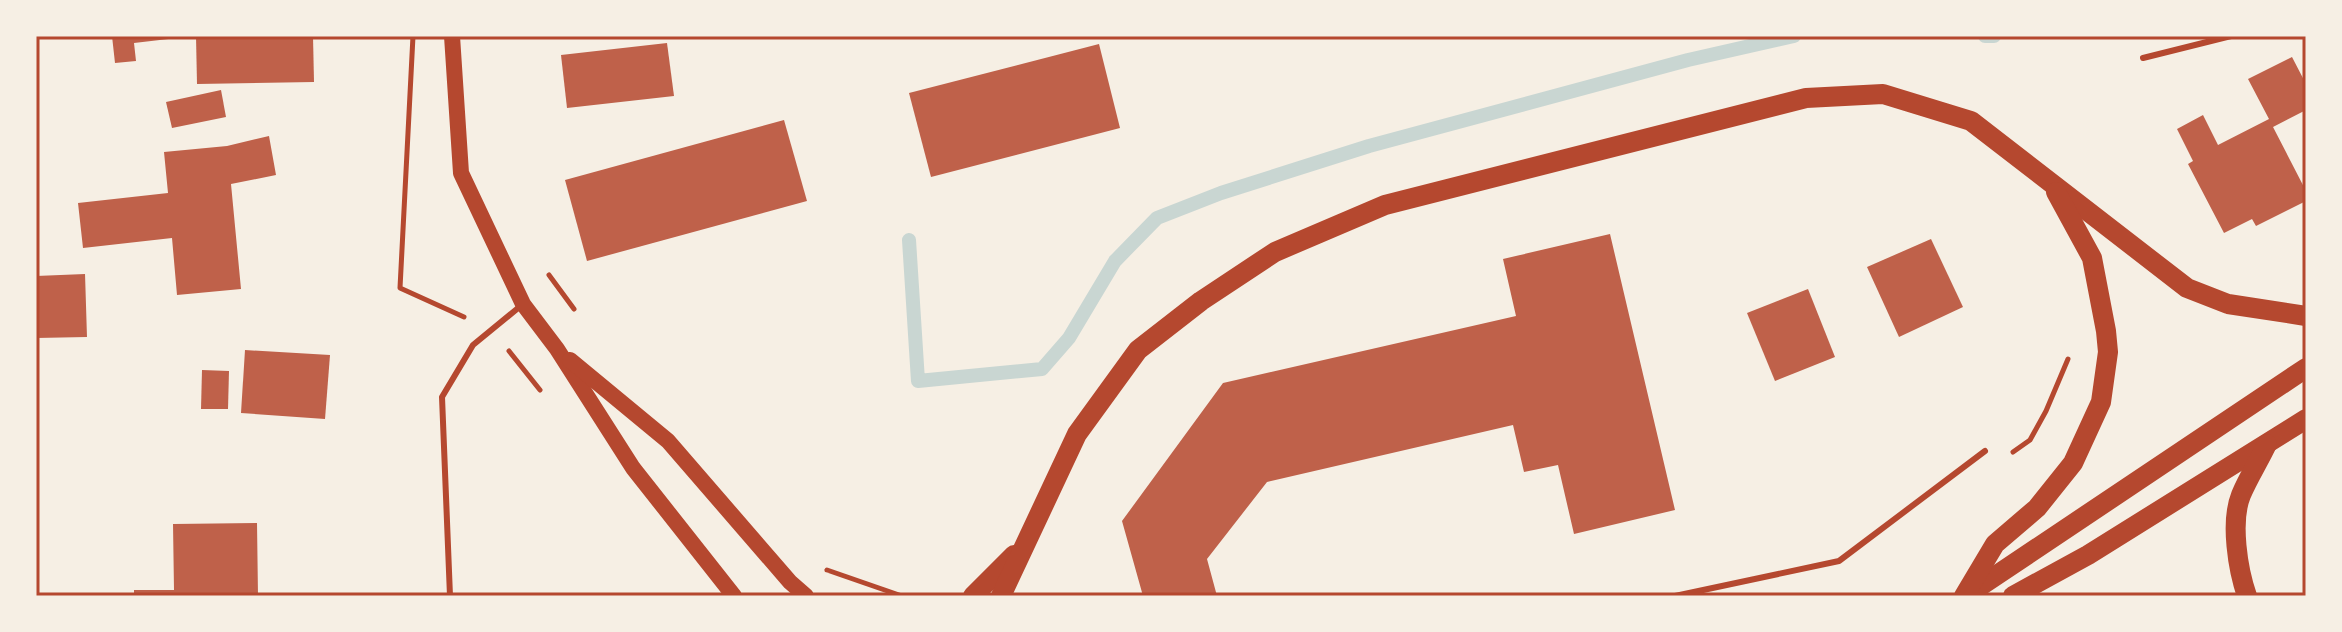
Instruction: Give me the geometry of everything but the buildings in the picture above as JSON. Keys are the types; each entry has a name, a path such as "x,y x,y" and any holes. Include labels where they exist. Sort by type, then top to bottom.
{"main road":[{"path":"452,36 461,173 523,304 557,349 633,468 734,596"},
{"path":"1001,596 1077,434 1138,350 1201,301 1275,252 1385,205 1806,98 1883,94 1971,121 2187,288 2228,304 2306,316"},
{"path":"1965,596 1995,544 2037,508 2073,463 2101,402 2108,352 2092,258 2052,184"},
{"path":"557,349 668,441 790,582 806,596"},
{"path":"1965,596 2306,368"},
{"path":"2013,596 2088,555 2306,419"},
{"path":"2247,596 2240,576 2236,539 2239,498 2268,444"},
{"path":"977,595 1025,543"}],"lane":[{"path":"2143,58 2231,36"},
{"path":"450,596 442,397 473,345 523,304"},
{"path":"1675,596 1839,561 1985,451"}],"path":[{"path":"413,36 400,288 492,329"},
{"path":"540,263 577,314"}],"waterway":[{"path":"909,240 918,381 1042,369 1069,338 1115,261 1157,218 1221,193 1369,146 1688,60 1794,36"},
{"path":"1985,36 1994,36"}]}
